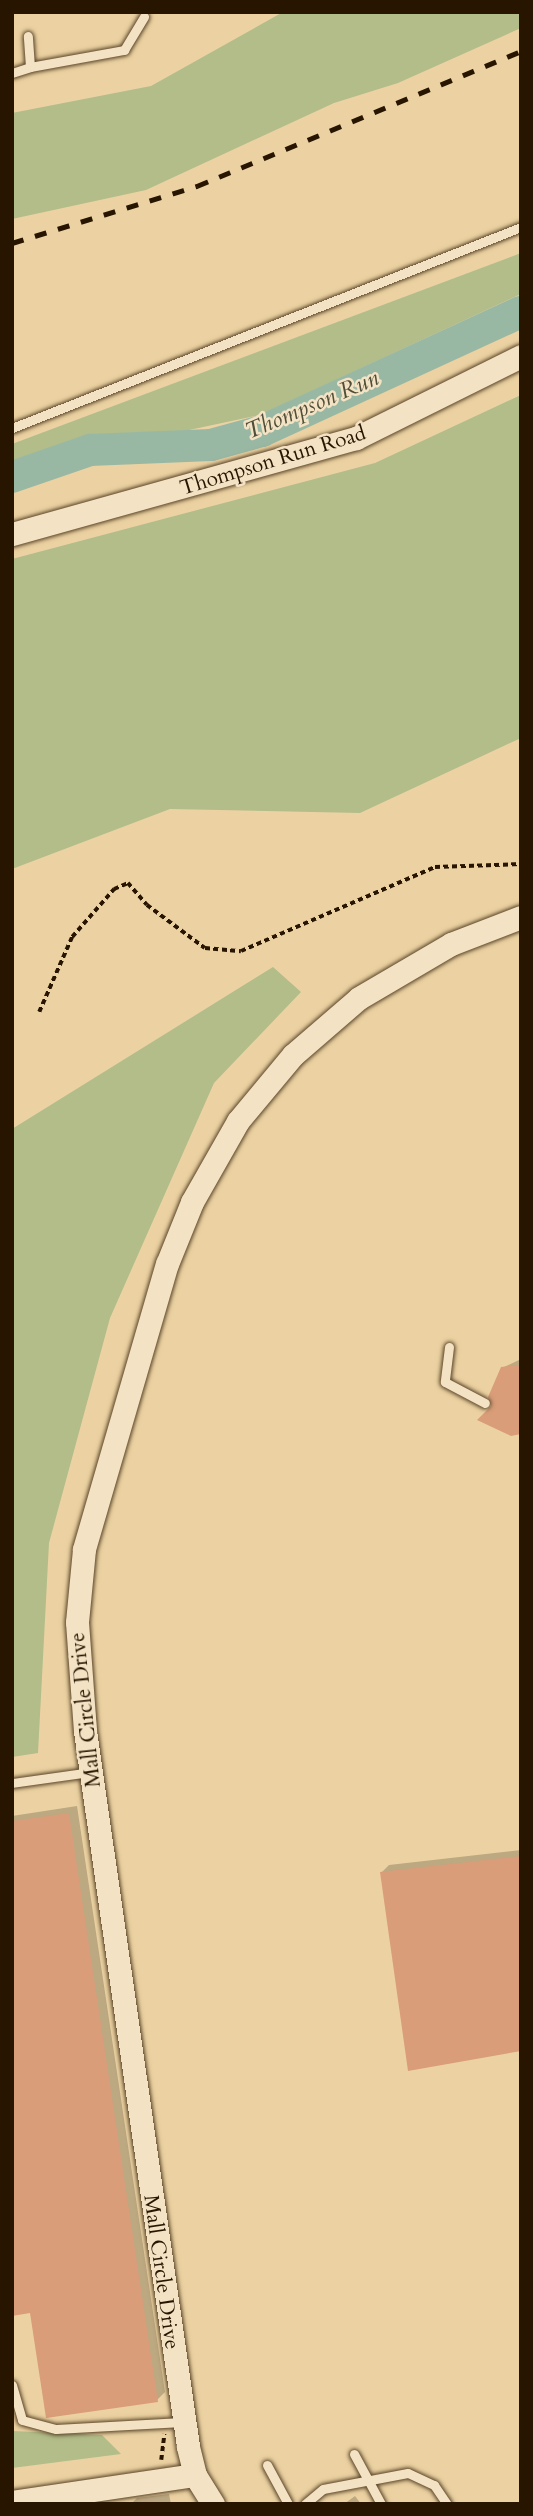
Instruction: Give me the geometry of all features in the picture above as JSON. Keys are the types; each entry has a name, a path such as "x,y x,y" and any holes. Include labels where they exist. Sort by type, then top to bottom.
{"street":[{"name":"Thompson Run Road","path":"12,534 356,438 521,356"},
{"name":"Mall Circle Drive","path":"214,2504 195,2476 173,2423 78,1664 83,1549 167,1264 204,1177 255,1097 330,1020 416,961 521,917"},
{"path":"12,2502 195,2476"}],"lane":[{"path":"12,73 30,67 124,50 144,17"},
{"path":"28,36 30,67"},
{"path":"12,428 521,227"},
{"path":"449,1347 445,1382 485,1403"},
{"path":"12,1783 91,1772"},
{"path":"12,2385 22,2420 56,2429 173,2423"},
{"path":"354,2454 363,2480 381,2504"},
{"path":"267,2465 288,2504"},
{"path":"305,2504 323,2489 408,2473 434,2485 447,2504"}],"path":[{"path":"40,1012 72,937 114,889 128,883 205,948 240,951 435,867 521,864"},
{"path":"155,2464 165,2455 173,2423"}],"green space":[{"path":"283,12 521,12 521,28 398,83 334,103 146,190 12,219 12,113 151,86"},
{"path":"521,253 521,294 260,415 175,433 94,435 12,463 12,444"},
{"path":"521,395 521,738 360,813 170,809 12,869 12,559 375,463"},
{"path":"273,967 301,992 214,1083 110,1318 49,1543 38,1753 12,1757 12,1129"},
{"path":"12,2431 102,2435 121,2454 12,2468"}],"building":[{"path":"521,1365 521,1434 511,1436 477,1420 491,1406 488,1397 501,1367"},
{"path":"69,1813 158,2402 46,2418 30,2313 12,2316 12,1821"},
{"path":"521,1856 521,2051 408,2071 380,1872"}],"waterway":[{"name":"Thompson Run","path":"12,477 90,450 211,445 262,431 521,312"}],"railway":[{"path":"12,243 197,186 521,51"}]}
